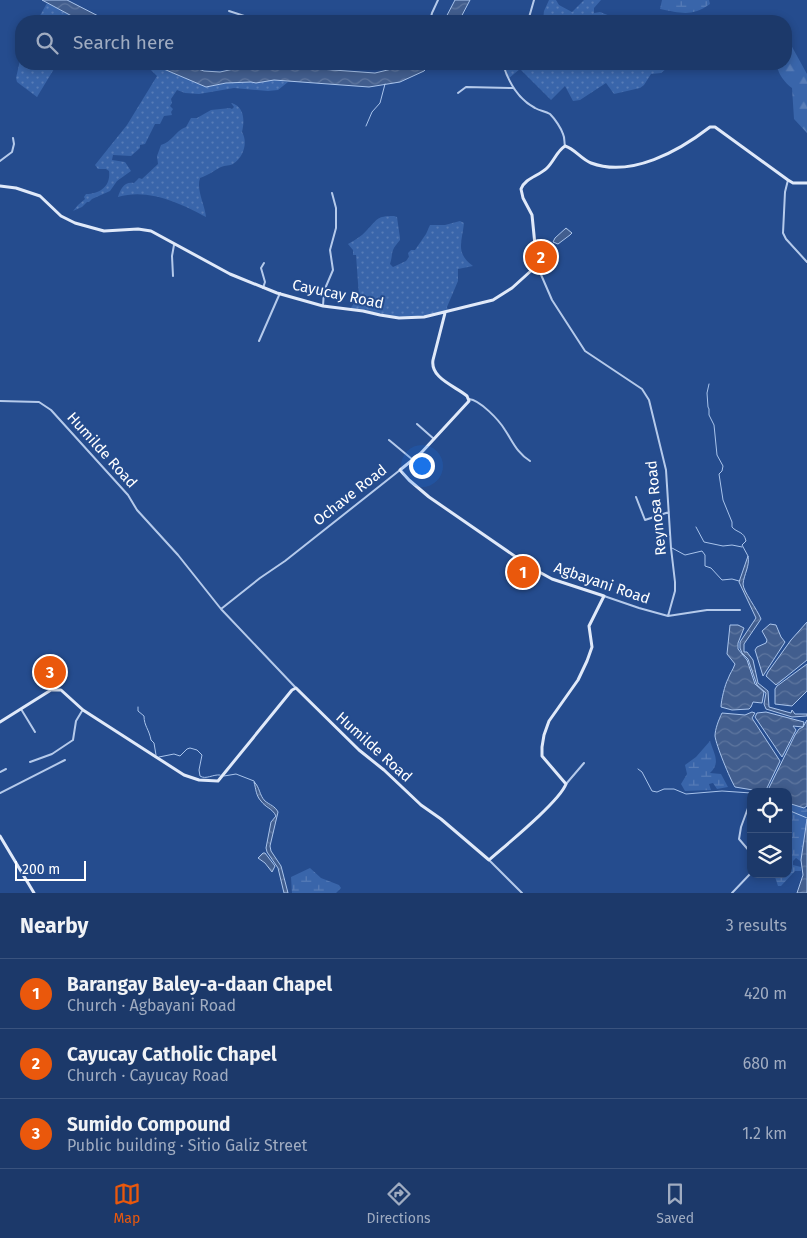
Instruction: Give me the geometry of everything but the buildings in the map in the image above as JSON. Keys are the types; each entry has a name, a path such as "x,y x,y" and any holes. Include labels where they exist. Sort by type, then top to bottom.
{"street":[{"path":"432,15 438,0"},
{"path":"530,15 534,0"},
{"path":"229,11 241,15"},
{"path":"505,70 513,88 530,104 550,115 563,133 565,146 592,163 618,167 647,161 670,153 710,127 715,126 788,180 807,183"},
{"path":"458,93 466,87 513,88"},
{"path":"0,161 12,152 14,144 12,138"},
{"path":"540,270 533,269 535,262 535,236 532,215 521,192 522,186 545,170 565,146"},
{"path":"788,180 785,192 784,233 786,239 807,262"},
{"name":"Cayucay Road","path":"0,186 34,193 45,200 61,216 75,223 104,231 138,228 148,230 230,274 280,294 323,306 399,318 424,317 493,300 512,288 533,269"},
{"path":"323,306 324,291 333,270 330,250 336,230 336,208 332,193"},
{"path":"173,276 172,254 175,243"},
{"name":"Reynosa Road","path":"535,262 552,300 585,351 635,384 647,396 665,465 675,587 668,616"},
{"path":"263,288 265,282 261,268 264,263"},
{"path":"259,341 280,294"},
{"path":"444,313 432,368 437,375 486,409 506,431 520,454 530,461"},
{"name":"Ochave Road","path":"221,609 412,460 466,405 469,399"},
{"name":"Humilde Road","path":"0,401 42,403 50,410 126,493 137,510 172,548 221,609 296,688 359,750 384,770 421,805 441,818 489,860 522,893"},
{"path":"418,424 434,439"},
{"path":"389,440 412,460"},
{"name":"Agbayani Road","path":"400,470 409,480 430,496 532,568 552,579 668,616 704,610 740,610"},
{"path":"636,497 645,520 669,512"},
{"path":"566,784 542,756 544,735 549,721 578,680 587,661 592,647 589,626 604,596"},
{"path":"0,722 46,693 58,689 67,694 83,710 188,777 217,781 288,695 296,688"},
{"path":"21,709 35,732"},
{"path":"30,762 52,754 73,740 76,721 83,710"},
{"path":"0,793 65,760"},
{"path":"489,860 548,807 584,763"},
{"path":"0,772 6,769"},
{"path":"747,811 741,827 740,839 747,848"},
{"path":"0,836 34,893"},
{"path":"732,893 747,877"}],"green space":[{"path":"549,0 556,0 559,5 572,12 584,0 601,0 594,8 594,13 600,12 608,15 544,15"},
{"path":"662,0 709,0 710,4 698,11 680,13 660,9"},
{"path":"47,3 70,15 40,15"},
{"path":"792,47 807,74 807,133 794,119 792,88 778,71 792,70"},
{"path":"18,70 53,70 37,97 17,82"},
{"path":"151,70 166,70 206,87 226,83 256,83 274,80 288,82 278,90 268,91 234,88 199,94 185,93 177,90 171,99 172,115 164,116 160,124 155,124 145,144 140,145 140,148 131,156 113,155 112,160 125,162 131,171 117,181 110,191 92,199 73,211 85,199 86,194 96,193 106,185 109,171 98,169 95,165 127,125 157,76"},
{"path":"506,70 519,70 509,78"},
{"path":"521,70 665,70 661,73 651,74 640,88 614,94 606,83 580,100 573,101 565,86 551,100"},
{"path":"231,103 241,110 242,132 245,145 240,157 233,164 221,167 200,178 199,187 206,217 164,198 141,194 118,197 125,185 134,183 139,178 142,179 158,164 157,156 161,145 165,144 186,127 191,118 197,118 211,110 232,109 234,107"},
{"path":"397,217 400,240 392,252 390,264 393,267 406,261 409,257 408,253 411,250 415,250 430,225 445,225 460,221 464,223 461,242 462,252 467,261 473,266 458,269 458,281 447,307 448,312 434,316 409,318 349,310 359,297 356,255 353,255 353,250 348,244 363,234 378,219"},
{"path":"710,741 716,762 710,773 721,774 728,787 717,789 713,783 709,784 711,790 685,791 681,784 687,774 685,765 696,757"},
{"path":"792,804 807,809 807,866 796,858 793,861 793,865 801,867 801,871 795,871 792,874"},
{"path":"310,868 321,878 339,885 341,888 336,893 292,893 291,877"},
{"path":"775,878 788,878 781,886 778,886"}],"water":[{"path":"42,0 67,0 96,15 70,15"},
{"path":"455,0 470,0 462,15 447,15"},
{"path":"166,70 220,72 229,70 333,70 375,73 388,70 425,70 400,82 369,87 274,80 256,83 226,83 206,87"},
{"path":"566,228 572,233 558,244 553,242 555,238"},
{"path":"748,556 743,584 761,619 744,644 744,652 747,652 753,660 758,683 768,691 769,707 791,713 792,710 795,714 807,714 807,716 792,717 766,709 764,704 766,693 757,685 748,659 740,648 740,642 756,618 739,582"},
{"path":"807,622 807,660 776,685 766,676 791,640"},
{"path":"770,624 776,625 785,642 763,676 755,650 766,643 767,640 762,631"},
{"path":"730,625 738,625 744,628 738,643 738,649 747,660 755,684 764,692 762,703 753,702 749,709 732,710 721,707 722,697 735,664 727,654"},
{"path":"807,664 807,691 792,706 775,704 775,689 777,686"},
{"path":"752,712 755,713 752,718 780,761 767,788 747,789 735,787 718,747 715,736 716,727 722,713 745,715"},
{"path":"766,712 804,722 803,727 793,726 796,730 782,757 755,717 757,713"},
{"path":"807,720 807,806 804,808 792,804 792,788 769,788 795,735"},
{"path":"254,782 263,799 278,812 270,846 271,851 281,866 288,893 284,893 278,868 266,848 271,822 276,816 259,799"},
{"path":"807,819 807,893 797,893 803,875 801,860"},
{"path":"263,853 275,866 272,872 258,858"}],"waterway":[{"path":"366,126 372,112 380,103 385,84"},
{"path":"709,384 707,393 709,415 714,425 717,455 723,466 719,474 723,500 732,522 732,527 745,538 746,541 742,545 748,556"},
{"path":"696,527 704,542 742,547"},
{"path":"672,548 685,555 702,551 705,555 705,566 711,568 722,580 732,579 739,581"},
{"path":"138,707 138,711 144,716 151,740 154,743 156,755"},
{"path":"159,757 174,754 180,756 190,748 197,750 202,755 199,770 200,776 220,775"},
{"path":"638,769 642,772 652,791 674,789 686,794 722,791 747,793"},
{"path":"224,776 236,774 255,783"},
{"path":"792,812 807,818"}],"place":[{"name":"Cayucay Catholic Chapel","path":"541,257"},
{"name":"Barangay Baley-a-daan Chapel","path":"523,572"},
{"name":"Sumido Compound","path":"50,672"}]}
